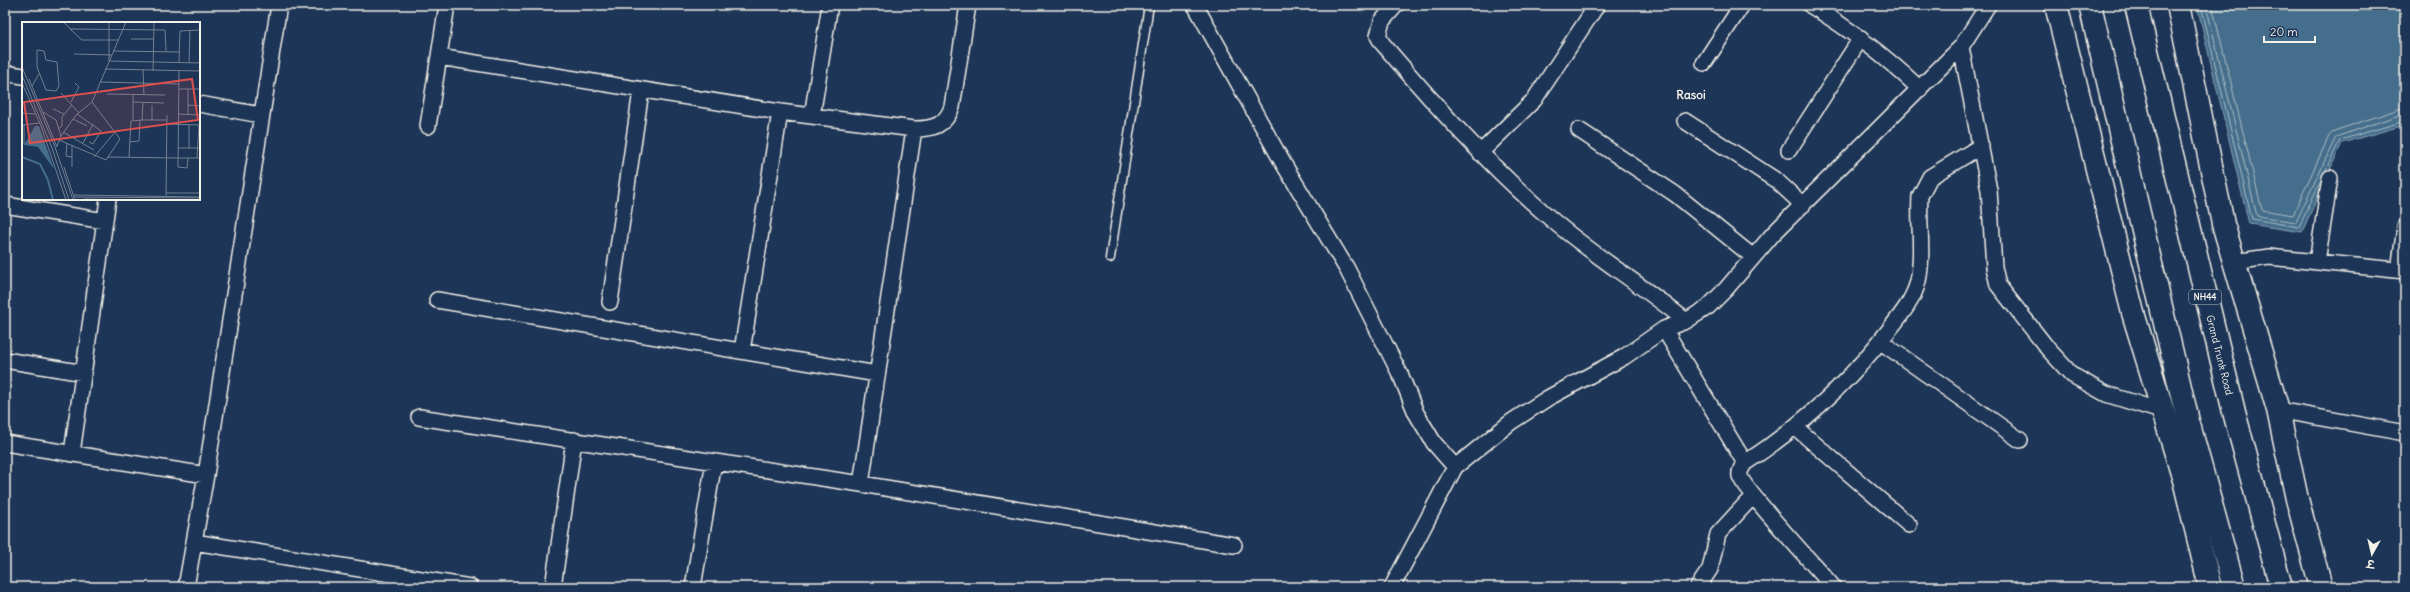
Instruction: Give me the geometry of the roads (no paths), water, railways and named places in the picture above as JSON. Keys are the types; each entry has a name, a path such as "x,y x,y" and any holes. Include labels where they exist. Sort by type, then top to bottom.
{"main road":[{"path":"2056,5 2133,313 2184,480 2210,587"},
{"path":"2090,5 2188,421 2234,587"},
{"name":"Grand Trunk Road","path":"2136,5 2224,374 2281,587"},
{"path":"2178,5 2223,224 2278,410 2297,499 2321,587"}],"street":[{"path":"186,587 206,475 279,5"},
{"path":"428,126 447,5"},
{"path":"812,116 830,5"},
{"path":"439,57 641,91 780,112 914,129 929,129 940,126 948,118 952,107 968,5"},
{"path":"1195,5 1283,163 1347,269 1401,376 1416,413 1434,443 1455,466"},
{"path":"1396,5 1378,29 1378,36 1382,43 1480,153 1569,234 1686,321"},
{"path":"1480,153 1534,100 1597,5"},
{"path":"1704,63 1742,5"},
{"path":"1810,5 1861,38 1882,54 1920,89"},
{"path":"1392,587 1455,466 1511,422 1548,398 1624,357 1664,329 1686,321 1708,307 1726,289 1752,256 1920,89 1960,47 1988,5"},
{"path":"1789,150 1861,38"},
{"path":"1960,47 1989,190 1994,267 1998,285 2007,299 2048,349 2072,375 2106,394 2164,412"},
{"path":"5,73 22,76"},
{"path":"610,302 641,91"},
{"path":"200,104 261,116"},
{"path":"742,351 780,112"},
{"path":"1685,121 1777,181 1803,205"},
{"path":"861,484 914,129"},
{"path":"1579,130 1675,194 1752,256"},
{"path":"1833,587 1754,496 1740,477 1741,468 1745,463 1795,427 1832,395 1881,342 1906,309 1918,281 1920,196 1924,184 1930,177 1981,146"},
{"path":"2317,262 2330,178"},
{"path":"72,453 108,200"},
{"path":"5,205 105,221"},
{"path":"2234,262 2269,257 2402,270 2405,227"},
{"path":"437,300 878,374"},
{"path":"1664,329 1745,463"},
{"path":"1881,342 2020,440"},
{"path":"5,360 84,373"},
{"path":"2278,410 2405,433"},
{"path":"419,417 861,484 1234,545"},
{"path":"1795,427 1909,525"},
{"path":"553,587 574,440"},
{"path":"5,443 206,475"},
{"path":"693,587 714,462"},
{"path":"1698,587 1710,569 1718,534 1754,496"},
{"path":"194,542 470,587"}],"lane":[{"path":"1110,258 1149,5"}],"water":[{"path":"2197,5 2405,5 2405,120 2401,126 2342,143 2302,232 2249,224"}],"district":[{"name":"Rasoi","path":"1691,95"}]}
